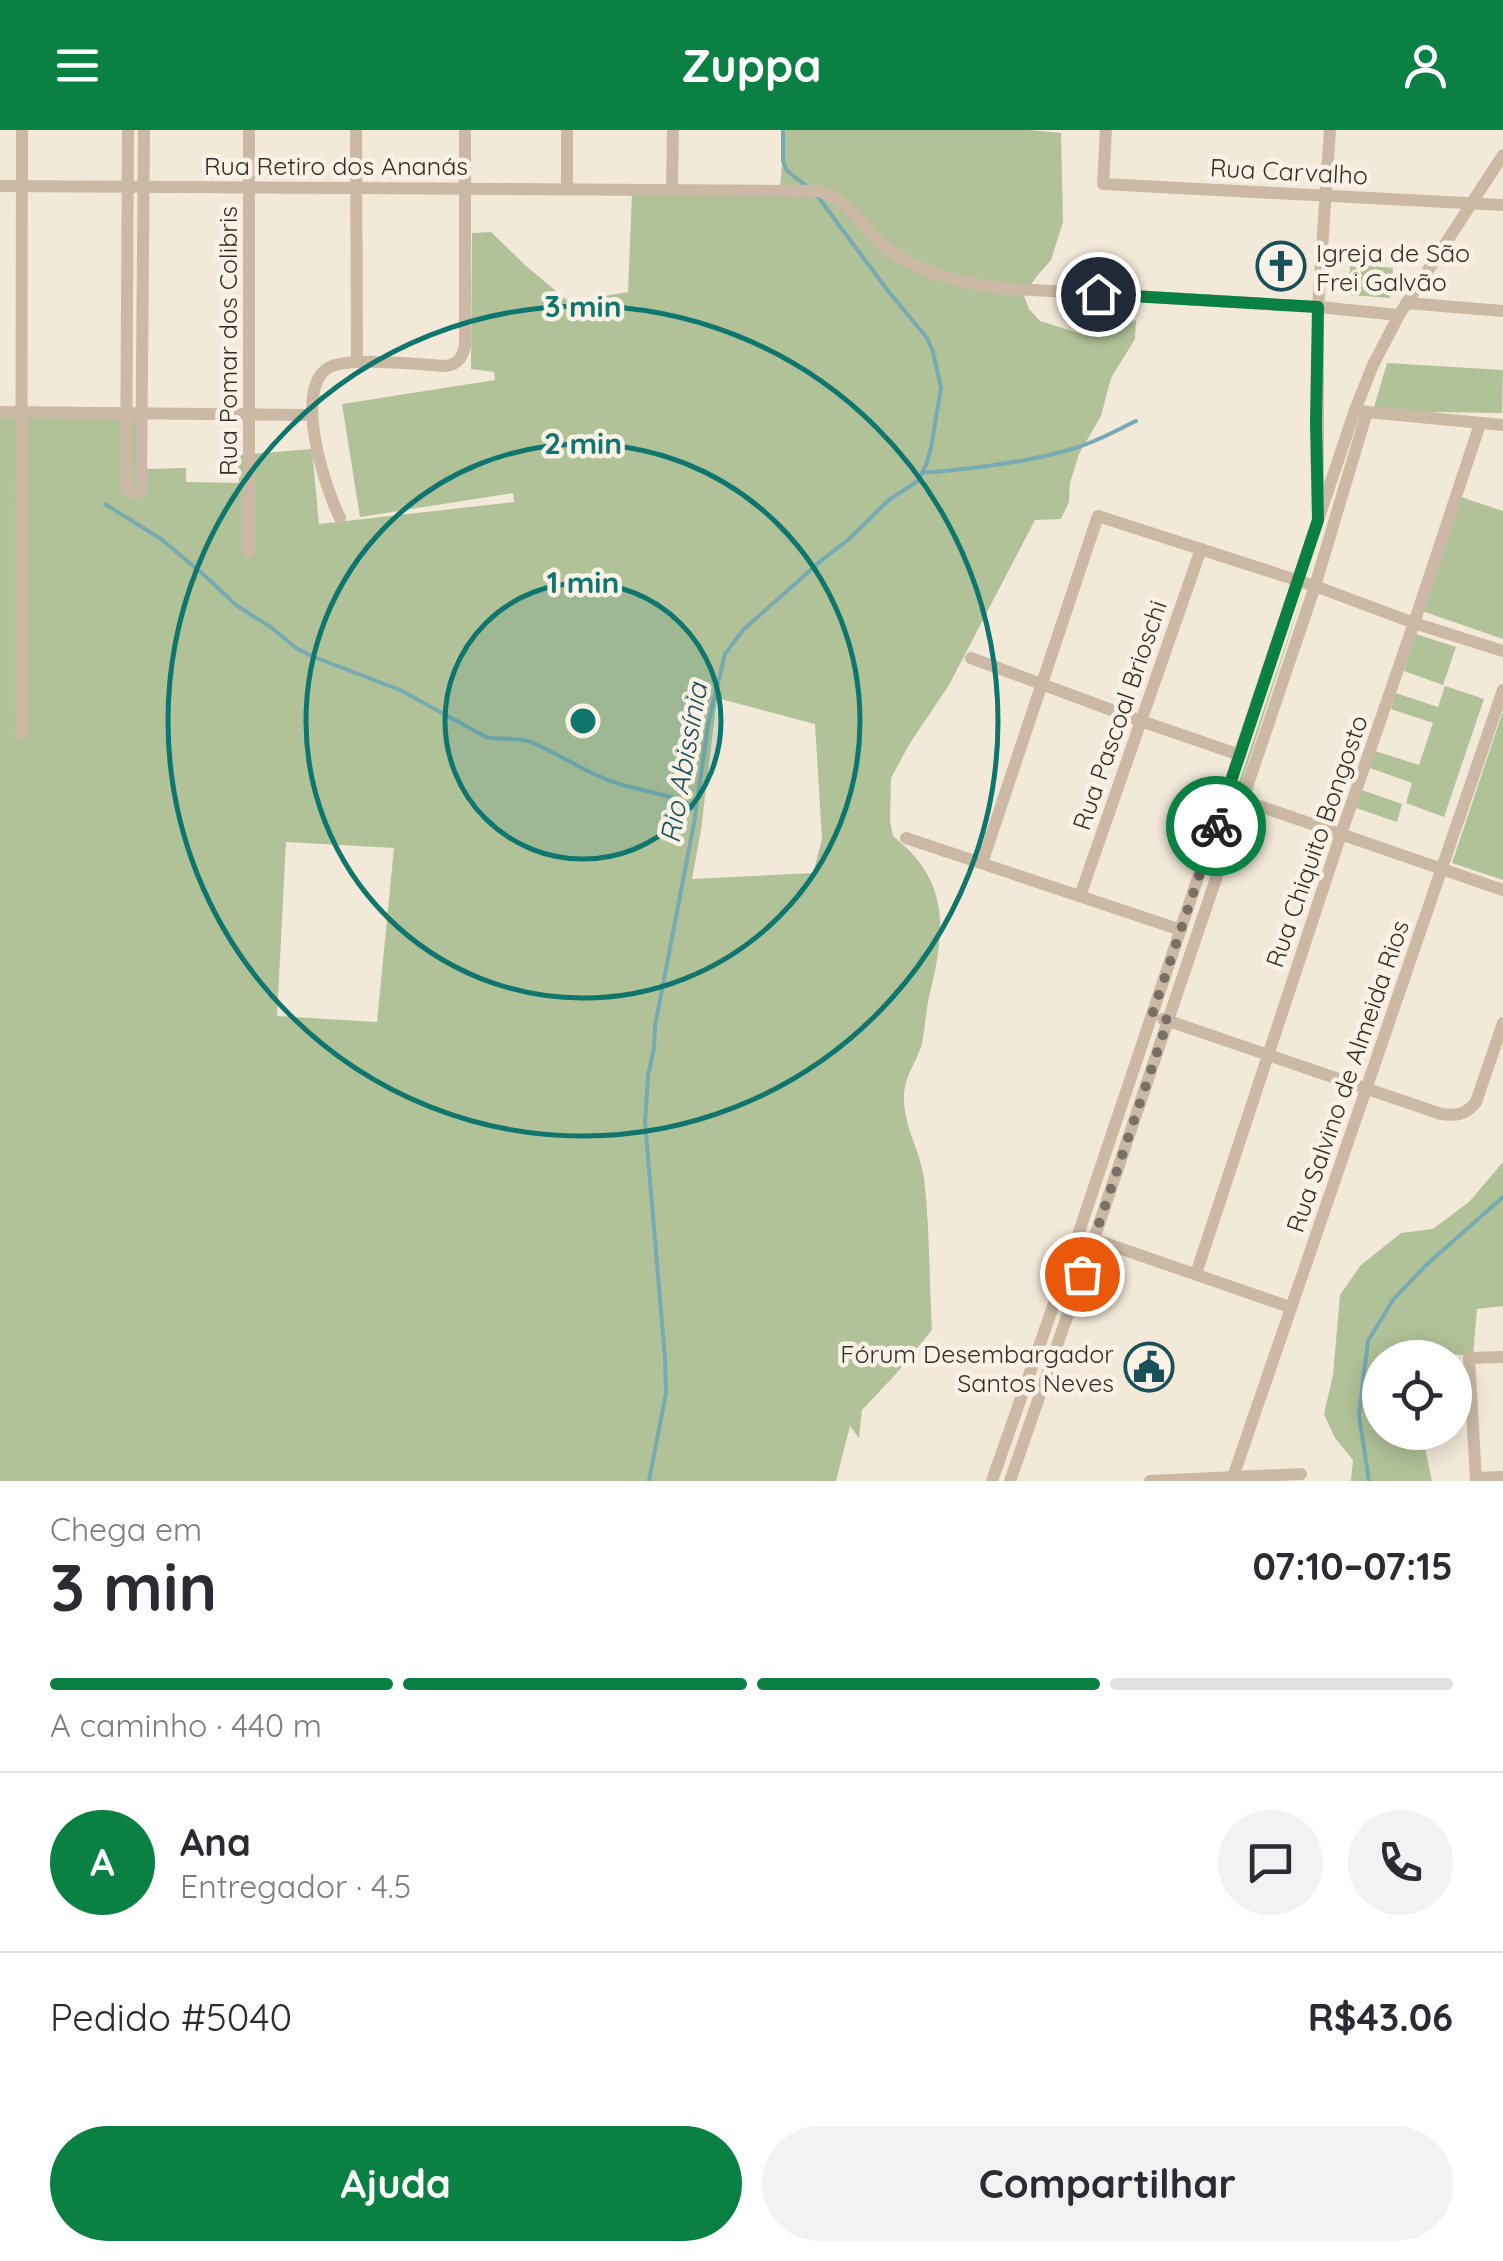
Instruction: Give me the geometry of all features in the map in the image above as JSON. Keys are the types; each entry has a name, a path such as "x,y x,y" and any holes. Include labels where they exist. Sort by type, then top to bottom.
{"street":[{"path":"21,733 22,130"},
{"path":"128,130 136,412 141,490 138,493 129,492 126,487 136,412 144,130"},
{"name":"Rua Pomar dos Colibris","path":"249,552 250,130"},
{"path":"356,130 356,362"},
{"path":"340,518 326,487 316,447 312,415 315,384 320,376 328,368 356,362 446,366 463,356 465,130"},
{"path":"567,190 568,130"},
{"path":"672,190 674,130"},
{"name":"Rua Carvalho","path":"1106,130 1103,184 1503,205"},
{"path":"1318,520 1318,307 1330,130"},
{"path":"1010,1481 1315,586 1372,365 1402,309 1503,155"},
{"name":"Rua Retiro dos Ananás","path":"0,186 817,191 836,198 885,248 932,275 998,288 1318,307"},
{"path":"1318,307 1503,311"},
{"path":"992,1481 1318,520 1361,411"},
{"path":"1361,411 1503,425"},
{"path":"0,412 312,415"},
{"name":"Rua Chiquito Bongosto","path":"1196,1274 1480,424"},
{"path":"982,863 1098,516 1299,580 1503,652"},
{"name":"Rua Pascoal Brioschi","path":"1080,896 1201,549"},
{"path":"971,658 1240,755"},
{"name":"Rua Salvino de Almeida Rios","path":"1233,1477 1503,690"},
{"path":"1226,795 1503,890"},
{"path":"906,838 1181,930"},
{"path":"1152,1015 1441,1114 1462,1114 1476,1102 1503,1024"},
{"path":"1078,1234 1290,1308"},
{"path":"1503,1356 1469,1358 1476,1480 1503,1476"},
{"path":"1150,1481 1301,1474"}],"green space":[{"path":"785,130 1061,133 1063,222 1051,260 1024,296 1029,309 1040,321 1085,335 1106,333 1136,320 1135,339 1111,378 1101,416 1079,454 1069,502 1061,519 1035,520 949,685 891,778 893,836 926,873 939,912 938,954 922,1042 904,1090 906,1117 924,1178 932,1330 862,1410 859,1438 850,1426 836,1481 0,1481 0,410 142,410 144,469 186,468 186,482 239,483 238,455 312,449 319,524 514,502 513,493 360,517 342,404 495,380 494,372 471,369 472,233 491,232 569,302 628,292 632,193 780,188","holes":["717,698 815,724 822,839 813,873 692,879","286,842 394,848 377,1022 277,1016"]},
{"path":"1350,264 1393,268 1390,298 1349,295"},
{"path":"1387,363 1503,370 1502,413 1373,411"},
{"path":"1461,497 1503,511 1503,639 1422,611"},
{"path":"1305,588 1239,791 1236,793 1236,791"},
{"path":"1416,634 1456,647 1443,685 1404,671"},
{"path":"1445,686 1484,699 1444,817 1406,803 1412,783 1370,768 1375,751 1419,765 1433,723 1391,709 1396,693 1438,707"},
{"path":"1503,711 1503,880 1452,863"},
{"path":"1362,790 1402,804 1397,822 1356,808"},
{"path":"1503,1162 1503,1306 1477,1309 1473,1356 1472,1340 1362,1340 1362,1450 1426,1450 1432,1481 1351,1481 1353,1460 1335,1438 1324,1414 1333,1375 1340,1295 1361,1265 1401,1233 1433,1229 1469,1202"}],"waterway":[{"name":"Rio Abissínia","path":"783,130 783,161 787,171 809,188"},
{"name":"Rio Abissínia","path":"649,1481 666,1393 645,1122 648,1076 708,725 725,654 743,630 890,499 918,481 931,448 941,388 927,338 816,194"},
{"path":"922,473 1042,457 1093,442 1136,421"},
{"path":"105,504 161,539 236,605 296,648 400,690 486,737 527,741 609,780 696,808"},
{"path":"1369,1481 1359,1415 1368,1341 1393,1300 1503,1197"}],"way so far":[{"path":"1082,1274 1168,1020 1152,1015 1216,826"}],"place":[{"name":"Igreja de São Frei Galvão","path":"1281,266"},
{"name":"Fórum Desembargador Santos Neves","path":"1149,1367"}],"route":[{"path":"1098,294 1318,307 1318,520 1216,826"}]}
